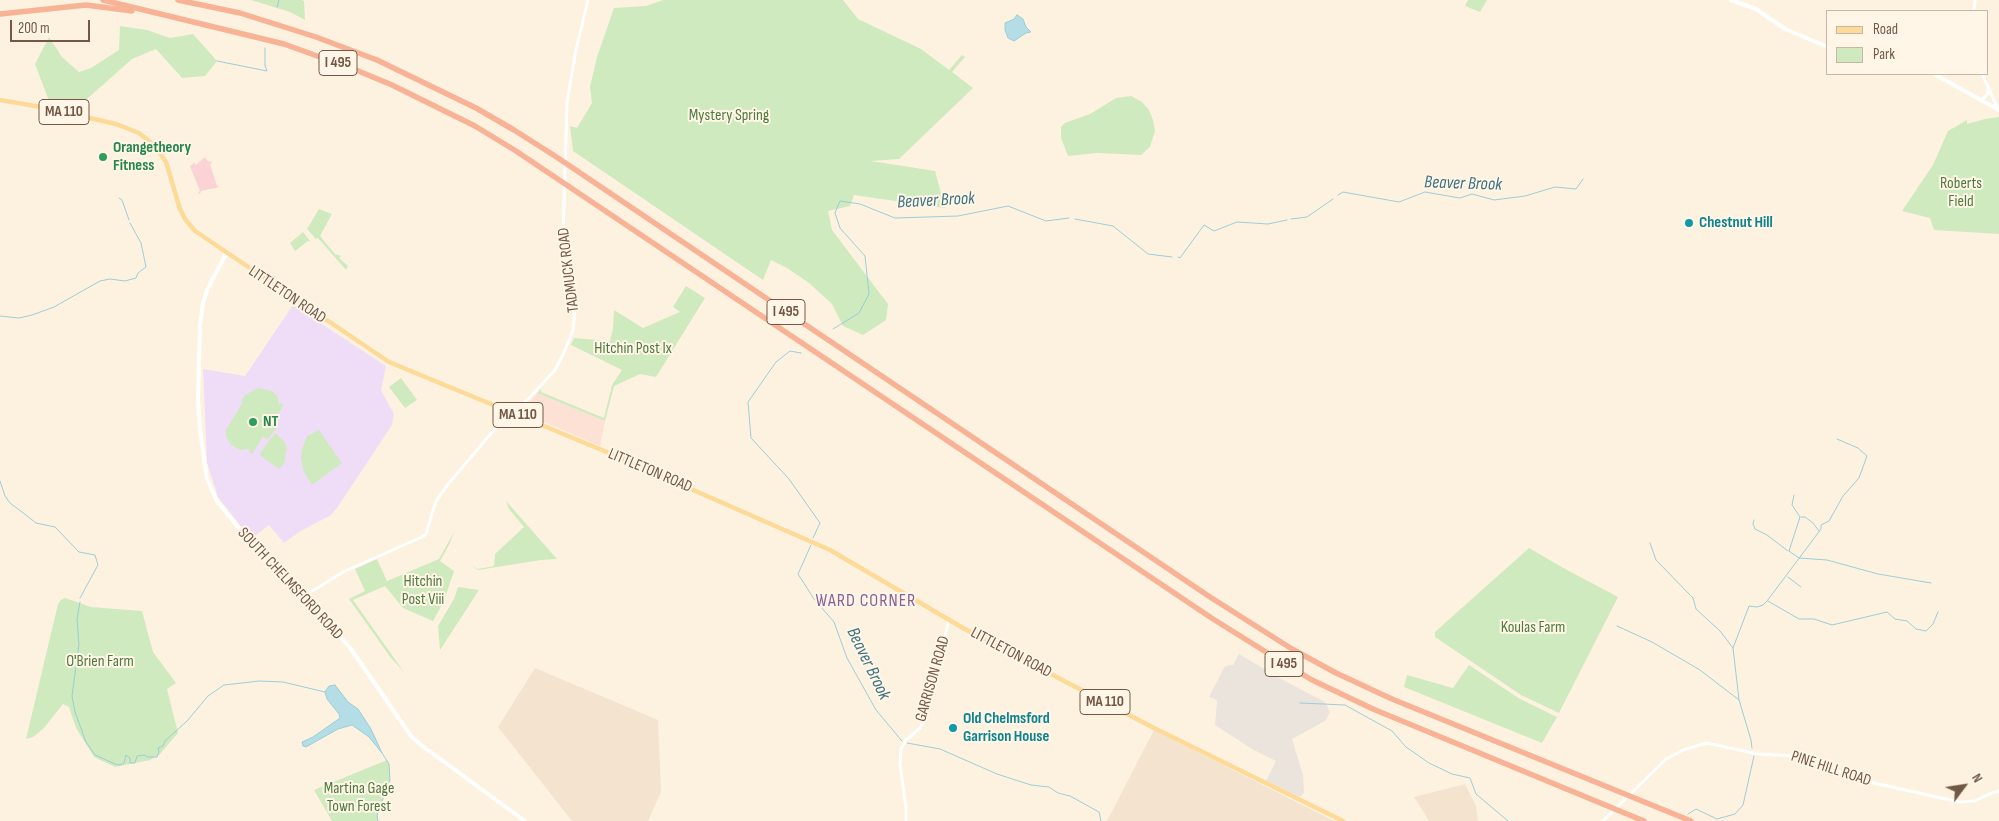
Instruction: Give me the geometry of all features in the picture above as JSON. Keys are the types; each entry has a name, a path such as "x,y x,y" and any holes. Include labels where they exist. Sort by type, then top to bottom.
{"highway":[{"name":"I 495","path":"103,0 256,36 356,70 392,85 475,126 575,191 1177,595 1312,680 1373,709 1644,821"},
{"name":"I 495","path":"178,0 240,14 294,30 377,60 476,108 555,156 1217,602 1292,649 1336,673 1392,699 1691,821"},
{"path":"190,0 214,8"},
{"path":"2,13 86,5 155,13"}],"main road":[{"path":"1731,0 1756,9 1785,29 1826,47"},
{"path":"1936,75 1999,109"},
{"name":"LITTLETON ROAD","path":"0,100 116,124 139,133 154,145 166,162 180,209 188,223 204,239 385,360 512,412 822,546 949,620 1160,730 1343,821"},
{"name":"SOUTH CHELMSFORD ROAD","path":"226,254 210,283 202,311 198,399 205,470 213,494 226,515 266,562 304,596 356,655 401,723 416,741 525,821"}],"street":[{"name":"TADMUCK ROAD","path":"304,596 345,571 422,537 430,521 434,506 443,490 485,440 554,370 563,355 572,330 575,298 563,234 565,141 571,72 588,0"},
{"path":"1982,75 1999,109"},
{"path":"1982,100 1988,91 1986,82"},
{"name":"GARRISON ROAD","path":"906,821 900,765 901,750 908,738 922,725 949,620"},
{"name":"PINE HILL ROAD","path":"1602,821 1664,762 1683,750 1698,745 1712,744 1758,754 1795,756 1863,780 1958,802 1975,801 1999,791"}],"shaded area":[{"path":"206,156 205,158 212,163 210,164 217,186 220,187 201,191 200,194 190,166 194,163 196,165"},
{"path":"293,305 386,366 381,390 394,414 392,425 337,508 331,515 299,532 284,543 269,525 251,539 218,497 207,463 203,369 245,376"},
{"path":"537,393 605,421 600,446 524,413 524,409"},
{"path":"1239,654 1325,702 1330,712 1325,721 1292,739 1303,775 1304,793 1300,797 1266,781 1276,761 1252,749 1215,725 1217,700 1209,697 1225,666 1233,665"},
{"path":"535,668 658,720 661,792 648,821 572,821 498,727"},
{"path":"1154,730 1334,821 1107,821"},
{"path":"1465,784 1476,806 1478,821 1429,821 1414,797"}],"green space":[{"path":"251,0 302,0 304,1 305,20 290,12"},
{"name":"Mystery Spring","path":"663,0 843,0 858,19 921,49 949,70 962,55 965,57 952,72 973,88 899,159 871,161 935,171 945,208 854,195 850,206 828,211 832,230 888,304 886,320 863,335 843,326 832,304 809,283 787,268 771,260 763,280 573,151 570,126 577,128 592,103 590,87 597,57 614,8 646,6"},
{"path":"1468,0 1487,0 1480,12 1465,6"},
{"path":"120,26 147,30 170,38 193,34 217,61 205,76 182,78 156,49 132,59 78,107 49,101 35,64 49,37 62,57 79,72 91,68 119,50"},
{"path":"1131,96 1142,102 1149,110 1153,120 1155,131 1150,147 1141,155 1097,153 1068,156 1061,138 1061,127 1065,123 1090,114 1116,98"},
{"name":"Roberts Field","path":"1999,117 1999,234 1934,230 1930,218 1902,211 1933,165 1948,131 1967,120 1967,124"},
{"path":"319,209 332,214 320,236 335,254 341,256 339,258 348,266 346,270 318,238 316,239 307,229"},
{"path":"303,232 311,242 308,241 295,251 290,243"},
{"name":"Hitchin Post Ix","path":"686,286 705,298 656,377 640,374 614,386 605,421 537,393 541,389 541,392 604,418 612,385 622,370 571,345 574,338 610,341 614,310 643,328 680,312 673,307"},
{"path":"401,378 417,400 405,408 389,387"},
{"name":"NT","path":"258,388 272,391 278,397 279,404 284,405 274,420 277,423 275,426 277,427 268,439 263,437 252,454 249,452 250,449 240,450 231,445 226,437 226,430 243,402 241,401 245,395"},
{"path":"319,430 342,463 312,485 303,470 302,449 307,436"},
{"path":"275,433 284,441 287,448 284,463 279,469 261,456 260,453"},
{"name":"Hitchin Post Viii","path":"506,501 557,559 478,570 471,565 478,569 494,566 495,554 524,527 509,509"},
{"name":"Hitchin Post Viii","path":"454,532 440,561 454,571 444,601 433,621 403,608 385,586 353,600 404,672 391,658 349,599 365,591 355,569 377,559 387,581 439,559"},
{"name":"Koulas Farm","path":"1529,548 1618,597 1559,713 1521,695 1435,637 1435,632"},
{"name":"Hitchin Post Viii","path":"458,587 479,590 440,650 438,626 454,599"},
{"name":"O'Brien Farm","path":"65,598 91,607 142,611 153,652 176,683 167,689 178,733 159,755 150,760 115,767 94,757 76,728 69,707 63,704 44,728 33,737 26,739 58,604"},
{"name":"Koulas Farm","path":"1469,665 1520,699 1557,717 1542,743 1404,687 1407,675 1453,688"},
{"name":"Martina Gage Town Forest","path":"387,760 390,780 377,815 378,821 332,821 314,790"}],"water":[{"path":"1017,15 1023,19 1026,27 1031,32 1014,41 1008,38 1005,23 1014,19"},
{"path":"335,685 348,702 358,709 371,729 382,753 369,737 352,725 338,729 306,747 303,746 302,742 313,737 340,718 327,699 325,692 329,686"}],"waterway":[{"path":"277,7 279,0"},
{"path":"217,61 267,71 265,66 265,48"},
{"name":"Beaver Brook","path":"1338,195 1343,192 1399,202 1425,192 1460,198 1472,194 1494,200 1525,196 1555,187 1576,189 1583,179"},
{"path":"119,198 122,200 129,220"},
{"name":"Beaver Brook","path":"1291,219 1307,217 1333,199"},
{"name":"Beaver Brook","path":"833,329 859,313 869,294 865,256 840,228 835,213 840,201 860,204 895,218 958,216 1008,206 1046,221 1069,218"},
{"name":"Beaver Brook","path":"1075,219 1113,226 1148,254 1172,257"},
{"name":"Beaver Brook","path":"1178,257 1180,258 1204,225 1214,231 1237,222 1268,224 1287,220"},
{"path":"0,316 19,318 32,315 54,307 100,281 110,279 125,281 136,278 138,273 146,267 141,243 130,223"},
{"name":"Beaver Brook","path":"801,353 790,351 776,362 748,402 751,438 789,479 820,523 813,538"},
{"path":"1752,748 1739,700 1733,648 1749,606 1757,607 1767,601 1821,529 1821,525 1829,521 1843,496 1859,478 1867,456 1858,448 1837,439"},
{"path":"0,481 5,496 10,503 36,523 55,527 79,552 95,555 98,565 80,598"},
{"path":"1794,495 1792,505 1800,517 1789,551 1799,558 1827,560 1878,574 1931,583"},
{"path":"1801,517 1805,517 1813,523 1819,531"},
{"path":"1754,520 1755,529 1767,535 1788,551"},
{"path":"1650,543 1656,560 1693,598 1696,609 1720,631 1733,648"},
{"name":"Beaver Brook","path":"811,545 798,574 814,599 834,622 847,658 876,710 902,741"},
{"path":"1788,577 1801,587"},
{"path":"1768,601 1799,619 1814,619 1832,625 1887,612 1895,619 1907,621 1916,629 1926,631 1933,624 1938,612"},
{"path":"80,602 77,619 79,644 72,696 75,712 86,742 95,755 115,764 120,765 124,763 126,755 130,758 130,763 135,763 137,756 157,757 158,748 163,746 165,741 187,721 208,696 224,685 259,681 283,682 325,692"},
{"path":"1617,626 1652,642 1700,670 1739,700"},
{"path":"1300,703 1345,705 1392,731 1406,747 1429,763 1452,774 1470,778 1476,794 1508,821"},
{"name":"Beaver Brook","path":"907,743 940,749 997,774 1031,785 1049,787 1099,812 1101,821"},
{"path":"378,821 377,815 390,780 389,764 382,753"},
{"path":"1688,814 1696,809 1717,819 1735,814 1743,805 1754,756"}],"place":[{"name":"Orangetheory Fitness","path":"103,157"},
{"name":"Chestnut Hill","path":"1689,223"},
{"name":"NT","path":"253,422"},
{"name":"Old Chelmsford Garrison House","path":"953,728"}],"district":[{"name":"WARD CORNER","path":"866,601"}]}
